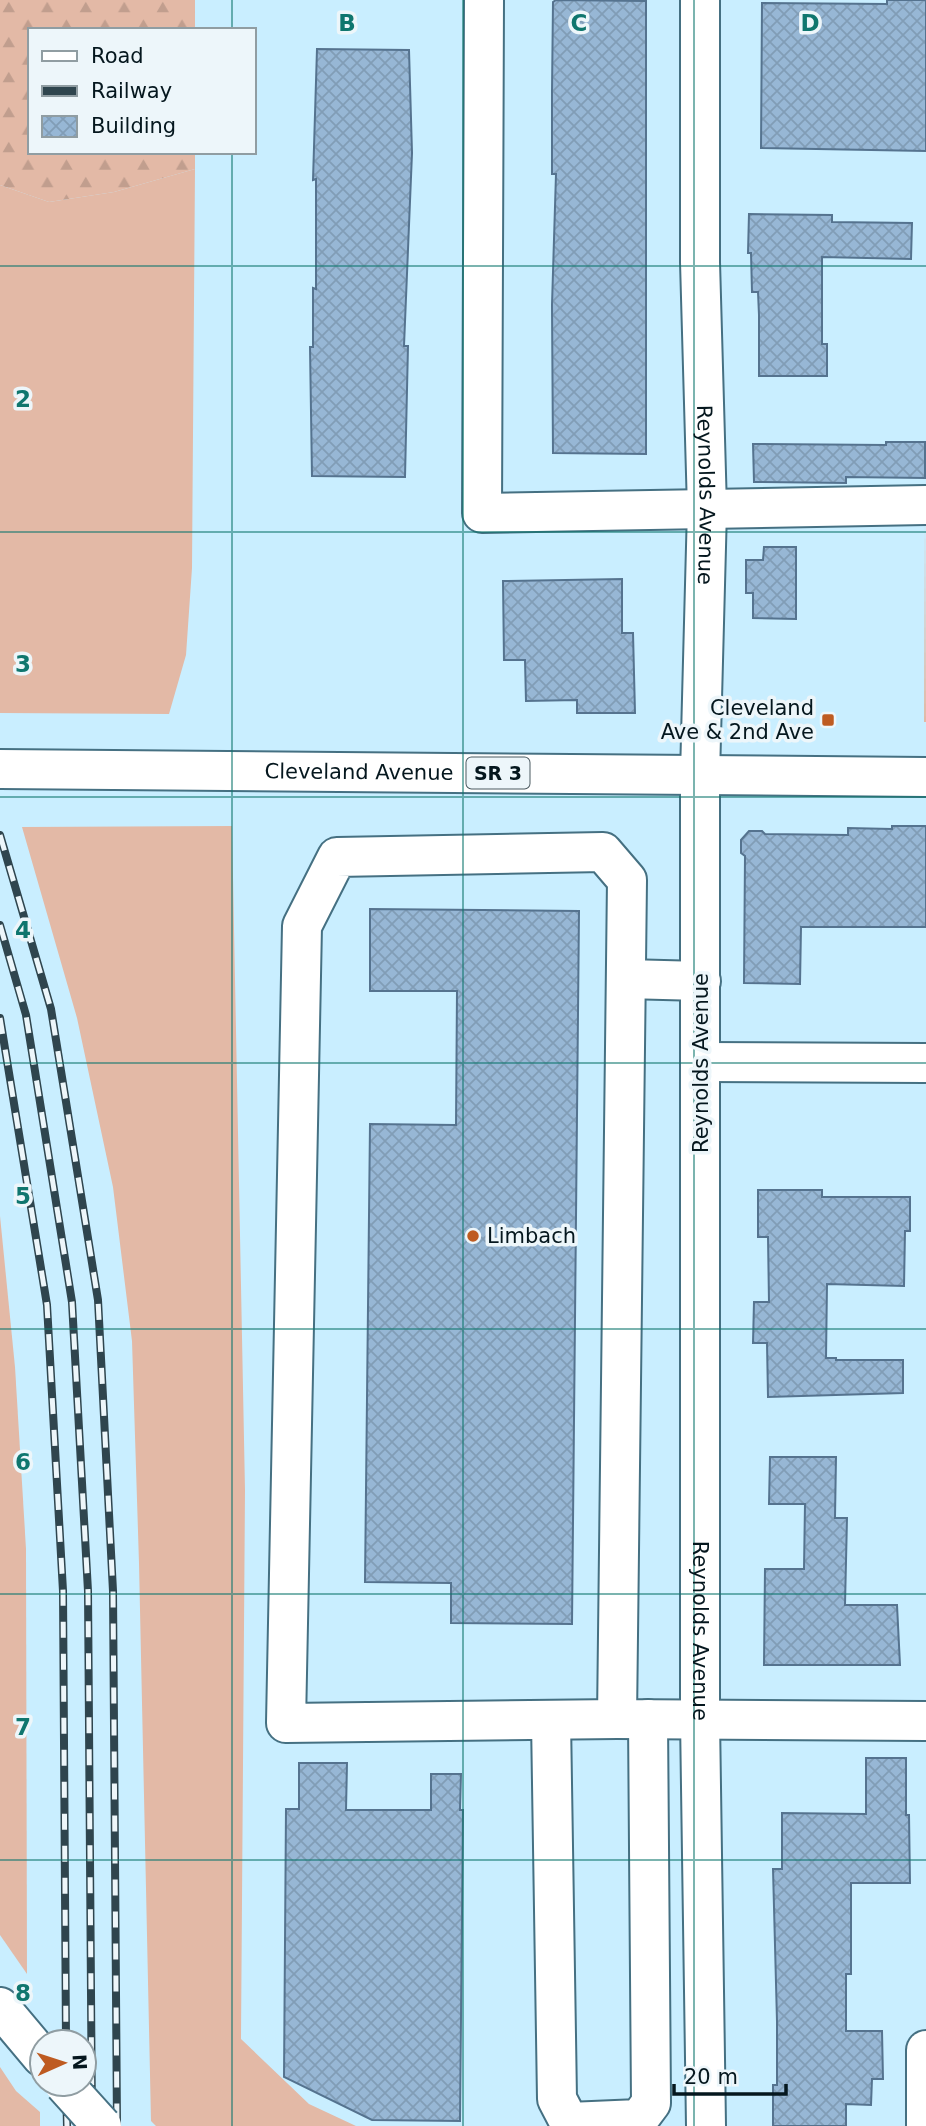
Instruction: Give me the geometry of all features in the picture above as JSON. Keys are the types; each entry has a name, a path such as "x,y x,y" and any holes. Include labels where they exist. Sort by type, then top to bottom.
{"main road":[{"path":"484,0 482,513 926,505"},
{"name":"Reynolds Avenue","path":"700,0 700,262 707,509 700,775 700,1719 706,2126"},
{"name":"Cleveland Avenue","path":"0,769 926,776"},
{"path":"551,1720 557,2099 569,2122 639,2119 651,2103 633,1719 627,880 603,852 337,857 302,926 286,1723 633,1719 926,1720"},
{"path":"626,979 701,981"},
{"path":"701,1062 926,1063"},
{"path":"926,2050 926,2126"},
{"path":"77,2098 102,2126"}],"green space":[{"path":"0,0 195,0 195,28 28,28 28,154 195,154 195,169 114,192 49,202 0,185"},
{"path":"195,169 192,568 186,655 169,714 0,713 0,185 49,202 114,192"},
{"path":"925,519 926,722 924,722"},
{"path":"232,826 245,1490 241,2039 309,2104 356,2126 156,2126 151,2121 132,1341 113,1187 77,1018 22,827"},
{"path":"0,1216 15,1367 26,1549 27,1974 0,1935"},
{"path":"0,2067 16,2091 40,2112 40,2126 0,2126"}],"building":[{"path":"887,0 926,0 926,151 761,148 762,3 887,4"},
{"path":"646,1 646,454 553,453 552,305 556,174 552,174 552,92 553,2"},
{"path":"317,49 409,50 412,153 404,346 408,346 405,477 312,476 310,347 313,347 313,288 316,289 316,179 313,180"},
{"path":"749,214 832,215 832,222 912,223 911,259 822,257 822,344 827,344 827,376 759,376 758,292 752,292 751,253 748,253"},
{"path":"886,442 925,442 925,478 846,477 846,483 754,482 753,444 886,445"},
{"path":"764,547 796,547 796,619 753,618 753,593 746,593 746,560 763,560"},
{"path":"622,579 622,633 633,633 635,713 577,713 577,700 526,701 525,660 504,660 503,581"},
{"path":"892,826 926,826 926,927 801,927 800,984 744,983 745,856 741,853 741,840 749,831 762,831 765,834 848,835 848,828 892,829"},
{"name":"Limbach","path":"370,909 579,911 572,1624 451,1623 451,1583 365,1582 370,1124 456,1125 457,991 370,991"},
{"path":"758,1190 822,1190 822,1197 910,1197 910,1231 905,1231 904,1286 827,1284 826,1358 903,1360 903,1393 768,1397 767,1343 753,1343 754,1302 769,1302 768,1237 758,1237"},
{"path":"770,1457 836,1457 835,1518 847,1518 845,1605 897,1605 900,1665 764,1665 765,1569 804,1569 805,1504 769,1504"},
{"path":"866,1758 906,1758 910,1883 851,1883 851,1974 846,1974 846,2031 882,2031 883,2079 872,2079 871,2105 846,2104 846,2126 773,2126 773,2085 777,2085 777,2021 773,1869 782,1869 782,1813 866,1814"},
{"path":"299,1763 347,1763 346,1810 431,1810 431,1774 461,1774 460,1810 463,1810 460,2121 372,2120 284,2077 286,1809 299,1809"}],"railway":[{"path":"0,835 51,1009 98,1300 113,1591 117,2126"},
{"path":"0,925 26,1015 72,1302 88,1591 92,2126"},
{"path":"0,1018 47,1305 63,1591 66,2028"},
{"path":"66,2098 67,2126"}],"place":[{"name":"Cleveland Ave & 2nd Ave","path":"828,720"},
{"name":"Limbach","path":"473,1236"}]}
